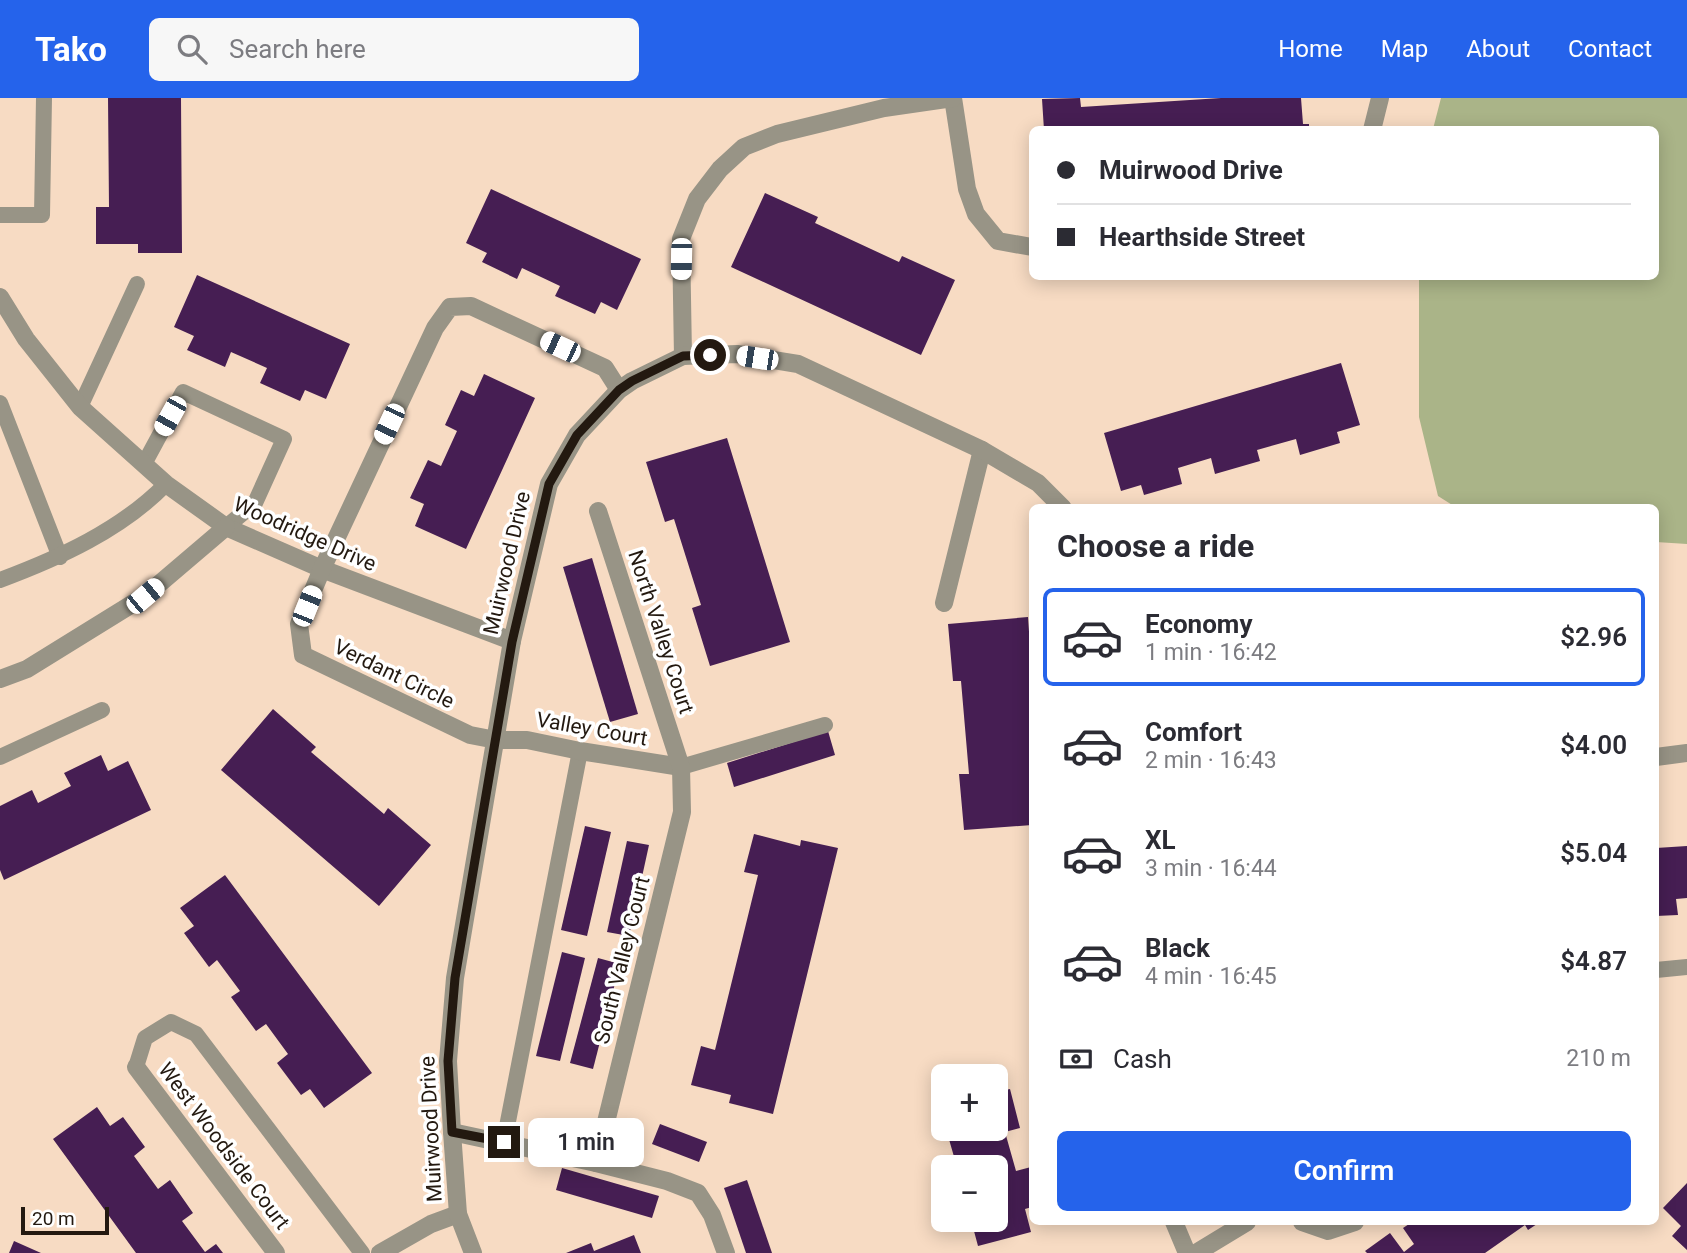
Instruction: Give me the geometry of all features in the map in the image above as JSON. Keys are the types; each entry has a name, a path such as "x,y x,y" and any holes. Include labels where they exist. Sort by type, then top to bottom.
{"street":[{"path":"683,356 681,239 697,199 720,169 744,147 777,134 884,108 953,98 967,189 976,214 998,241 1029,246"},
{"path":"1373,126 1380,98"},
{"name":"Woodridge Drive","path":"0,297 26,339 80,407 166,484 226,527 322,569 512,642"},
{"name":"Verdant Circle","path":"496,740 470,735 303,655 299,624 435,328 450,307 471,306 605,368 619,390"},
{"name":"Muirwood Drive","path":"473,1253 458,1214 452,1132 448,1061 455,978 512,642 549,484 577,435 619,390 632,381 683,356 737,354 798,364 982,450 1038,483 1059,504"},
{"path":"944,603 982,450"},
{"name":"North Valley Court","path":"598,511 681,767"},
{"path":"0,679 27,669 145,596 226,527"},
{"name":"Valley Court","path":"496,740 527,740 681,767"},
{"path":"1659,757 1687,753"},
{"name":"South Valley Court","path":"596,1163 682,812 681,767"},
{"name":"West Woodside Court","path":"136,1067 276,1253"},
{"path":"452,1132 596,1163 667,1181 698,1194 712,1215 726,1253"},
{"path":"380,1253 431,1224 458,1214"},
{"path":"1175,1225 1187,1253"},
{"path":"1196,1253 1242,1225"},
{"path":"1311,1225 1328,1231 1345,1225"}],"lane":[{"path":"0,215 42,215 44,98"},
{"path":"80,407 137,284"},
{"path":"144,464 183,392 284,439 254,503 226,527"},
{"path":"0,403 60,557"},
{"path":"0,580 60,557 146,505 166,484"},
{"path":"0,757 102,710"},
{"path":"681,767 825,725"},
{"path":"504,1142 580,751"},
{"path":"1659,970 1687,967"},
{"path":"136,1067 145,1038 171,1022 196,1034 362,1253"}],"green space":[{"path":"1441,98 1687,98 1687,544 1659,542 1659,504 1451,504 1438,496 1419,417 1419,280 1659,280 1659,126 1434,126"}],"building":[{"path":"108,98 181,98 182,253 138,253 138,244 96,244 96,207 109,207"},
{"path":"1080,98 1081,107 1221,98 1301,98 1303,124 1309,126 1044,126 1042,99"},
{"path":"491,189 641,259 617,310 601,302 595,314 555,296 560,286 522,268 517,279 482,262 487,253 466,243"},
{"path":"765,193 818,217 815,223 899,262 902,256 955,280 921,355 731,267"},
{"path":"197,275 350,344 326,399 305,390 300,401 260,383 267,368 231,352 225,367 187,350 194,336 174,327"},
{"path":"1341,363 1360,425 1337,432 1340,443 1300,455 1296,439 1257,450 1260,461 1215,474 1211,458 1178,468 1182,484 1144,495 1141,485 1121,491 1104,433"},
{"path":"484,374 535,398 466,549 415,526 424,504 410,498 428,460 441,466 457,431 445,425 461,390 474,396"},
{"path":"727,438 790,642 710,666 692,608 701,605 674,519 665,522 646,462"},
{"path":"592,558 638,714 610,722 563,567"},
{"path":"1028,617 1029,825 964,830 959,774 969,774 961,681 953,681 948,624"},
{"path":"273,709 316,747 311,752 384,814 388,808 431,845 379,906 221,770"},
{"path":"828,731 835,755 734,787 727,763"},
{"path":"101,755 108,771 128,761 151,810 4,880 0,870 0,806 32,790 38,803 71,786 64,773"},
{"path":"585,826 611,832 587,936 561,930"},
{"path":"754,834 800,846 801,840 838,848 773,1114 729,1103 731,1095 691,1085 701,1046 715,1050 758,875 744,872"},
{"path":"627,841 649,845 629,936 607,932"},
{"path":"1687,846 1687,898 1676,899 1678,915 1659,916 1659,848"},
{"path":"225,875 372,1073 324,1108 310,1089 301,1095 277,1063 288,1054 266,1024 256,1031 231,997 240,991 217,960 209,967 184,933 194,926 180,908"},
{"path":"562,952 585,958 560,1061 536,1056"},
{"path":"598,958 620,964 593,1069 570,1063"},
{"path":"1008,1089 1010,1089 1020,1128 1008,1131"},
{"path":"97,1107 110,1126 123,1117 145,1147 134,1156 158,1189 170,1180 193,1213 182,1221 205,1252 216,1244 223,1253 136,1253 53,1139"},
{"path":"660,1124 707,1142 699,1162 652,1144"},
{"path":"949,1141 1008,1141 1016,1171 1029,1168 1029,1208 1025,1209 1031,1232 978,1246 974,1232 1008,1232 1008,1155 954,1155"},
{"path":"562,1168 659,1196 652,1218 556,1190"},
{"path":"747,1180 772,1253 746,1253 724,1188"},
{"path":"1687,1183 1687,1250 1672,1236 1681,1226 1663,1208"},
{"path":"1408,1225 1525,1225 1485,1253 1367,1253 1365,1251 1390,1233 1404,1252 1414,1244 1403,1228"},
{"path":"634,1235 641,1253 566,1253 591,1243 594,1251"},
{"path":"14,1241 41,1253 9,1253"}],"route":[{"path":"504,1142 452,1132 448,1061 455,978 512,642 549,484 577,435 619,390 683,356 710,355"}]}
